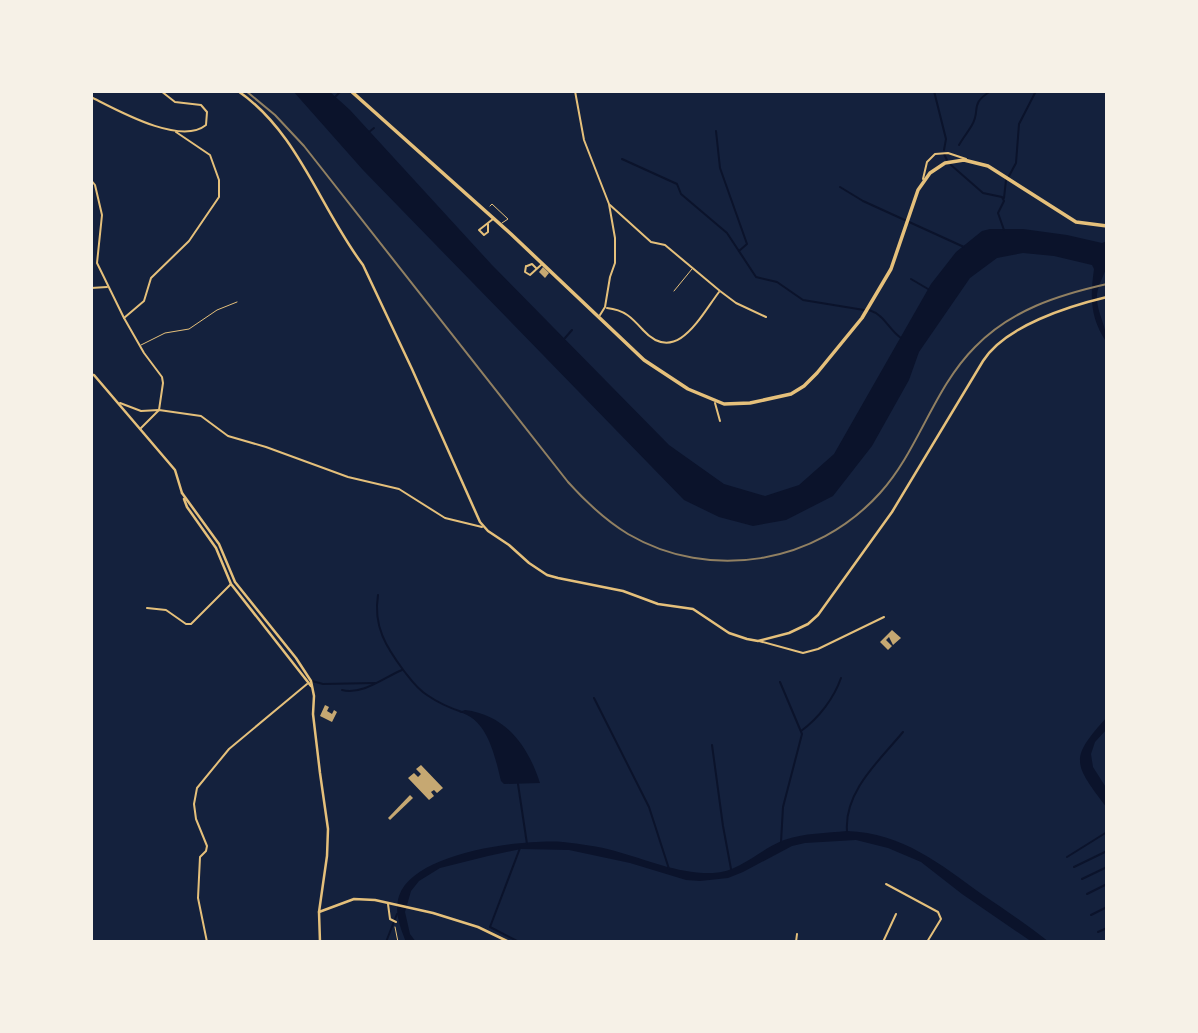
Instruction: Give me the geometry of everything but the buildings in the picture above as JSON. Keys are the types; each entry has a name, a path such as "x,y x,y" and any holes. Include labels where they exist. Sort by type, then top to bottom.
{"main road":[{"path":"351,91 495,216 534,257 662,373 688,389 724,404 750,403 774,398 790,394 804,386 855,329 887,277 923,180 944,163 954,160 970,161 997,171 1076,222 1107,226"}],"street":[{"path":"161,91 175,102 201,105 207,112 208,121 202,128 176,132"},
{"path":"238,91 274,121 369,276 483,527"},
{"path":"575,91 584,140 609,204 616,252 605,307 598,317"},
{"path":"91,97 133,118 176,132 210,155 219,180 219,197 189,241 151,278 147,284 144,302 124,318"},
{"path":"923,180 927,162 934,154 958,155 970,161"},
{"path":"91,180 95,184 102,215 96,260 124,318 162,377 159,410 140,429"},
{"path":"490,206 492,204 508,219 501,225"},
{"path":"609,204 651,242 665,245 720,291 766,317"},
{"path":"488,224 500,211"},
{"path":"534,257 526,266 527,274 535,272 542,264"},
{"path":"526,266 535,265 535,272"},
{"path":"674,291 692,269"},
{"path":"91,288 108,286"},
{"path":"605,307 625,312 657,342 673,343 687,334 720,291"},
{"path":"758,641 789,633 808,624 818,615 892,512 998,342 1064,308 1107,297"},
{"path":"140,345 165,333 189,329 217,310 237,302"},
{"path":"93,376 174,470 187,507 216,548 224,572 296,658 310,681 328,829 319,912 319,942"},
{"path":"113,400 141,411 159,410 201,416 228,436 348,477 399,489 445,518 483,527 547,575 623,591 658,604 693,609 738,638 803,653 818,649 884,617"},
{"path":"715,402 720,421"},
{"path":"718,410 724,404"},
{"path":"148,608 162,608 186,624 191,624 233,583"},
{"path":"206,942 198,898 200,858 207,848 196,819 194,804 197,788 229,749 310,681"},
{"path":"887,884 938,912 941,919 927,942"},
{"path":"319,912 354,899 391,904 478,927 509,942"},
{"path":"391,904 390,919 396,922"},
{"path":"883,942 896,914"},
{"path":"796,942 797,934"}],"path":[{"path":"396,922 398,942"}],"water":[{"path":"293,91 329,91 350,110 492,265 669,445 724,484 765,496 799,485 834,454 931,284 956,252 982,231 1023,229 1102,243 1107,241 1106,267 1097,295 1107,343 1094,316 1092,265 1054,256 1023,253 997,258 970,278 919,352 909,380 872,446 833,496 786,520 753,526 719,517 684,500 363,170"},
{"path":"465,710 480,713 504,726 522,745 540,783 504,784 489,740 477,722 459,712"},
{"path":"1107,717 1107,729 1095,742 1091,754 1093,767 1107,789 1107,808 1087,781 1080,761 1086,743"},
{"path":"847,831 886,837 920,852 1049,942 1032,942 921,862 888,848 856,840 792,846 728,878 700,881 686,880 630,863 569,850 521,849 440,868 419,881 411,891 405,912 410,934 416,942 406,942 398,919 399,896 409,881 425,869 472,851 497,846 563,842 609,849 675,869 713,873 732,869 784,840"}],"waterway":[{"path":"335,97 341,91"},
{"path":"934,91 946,139 944,150"},
{"path":"959,145 974,120 980,100 991,91"},
{"path":"1009,176 1016,163 1019,124 1036,91"},
{"path":"369,132 374,128"},
{"path":"716,131 720,168 747,244 739,251"},
{"path":"944,154 947,160"},
{"path":"622,159 677,184 681,194 727,233 756,277 777,282 803,300 864,310"},
{"path":"951,165 983,193 1002,197 1004,201 998,213 1004,230"},
{"path":"1004,198 1006,180"},
{"path":"840,187 863,201 964,247"},
{"path":"911,279 928,289"},
{"path":"869,310 879,315 901,338"},
{"path":"565,338 572,330"},
{"path":"378,595 379,626 398,662 423,693 462,712"},
{"path":"342,690 365,688 402,670"},
{"path":"801,731 825,707 841,678"},
{"path":"312,681 323,684 375,683"},
{"path":"780,682 802,734 783,807 781,842"},
{"path":"594,698 649,807 669,869"},
{"path":"847,831 851,803 857,789 903,732"},
{"path":"712,745 731,869"},
{"path":"518,784 527,844"},
{"path":"1067,857 1107,832"},
{"path":"519,942 490,927 520,848"},
{"path":"1074,867 1107,851"},
{"path":"1082,879 1107,867"},
{"path":"1087,894 1107,884"},
{"path":"1091,915 1107,907"},
{"path":"386,942 397,914"},
{"path":"1098,932 1107,928"}],"railway":[{"path":"246,91 275,115 304,146 568,482 589,504 628,534 660,549 693,558 727,561 761,558 794,550 825,536 854,517 894,476 948,381 960,364 989,334 1036,306 1107,284"}]}
